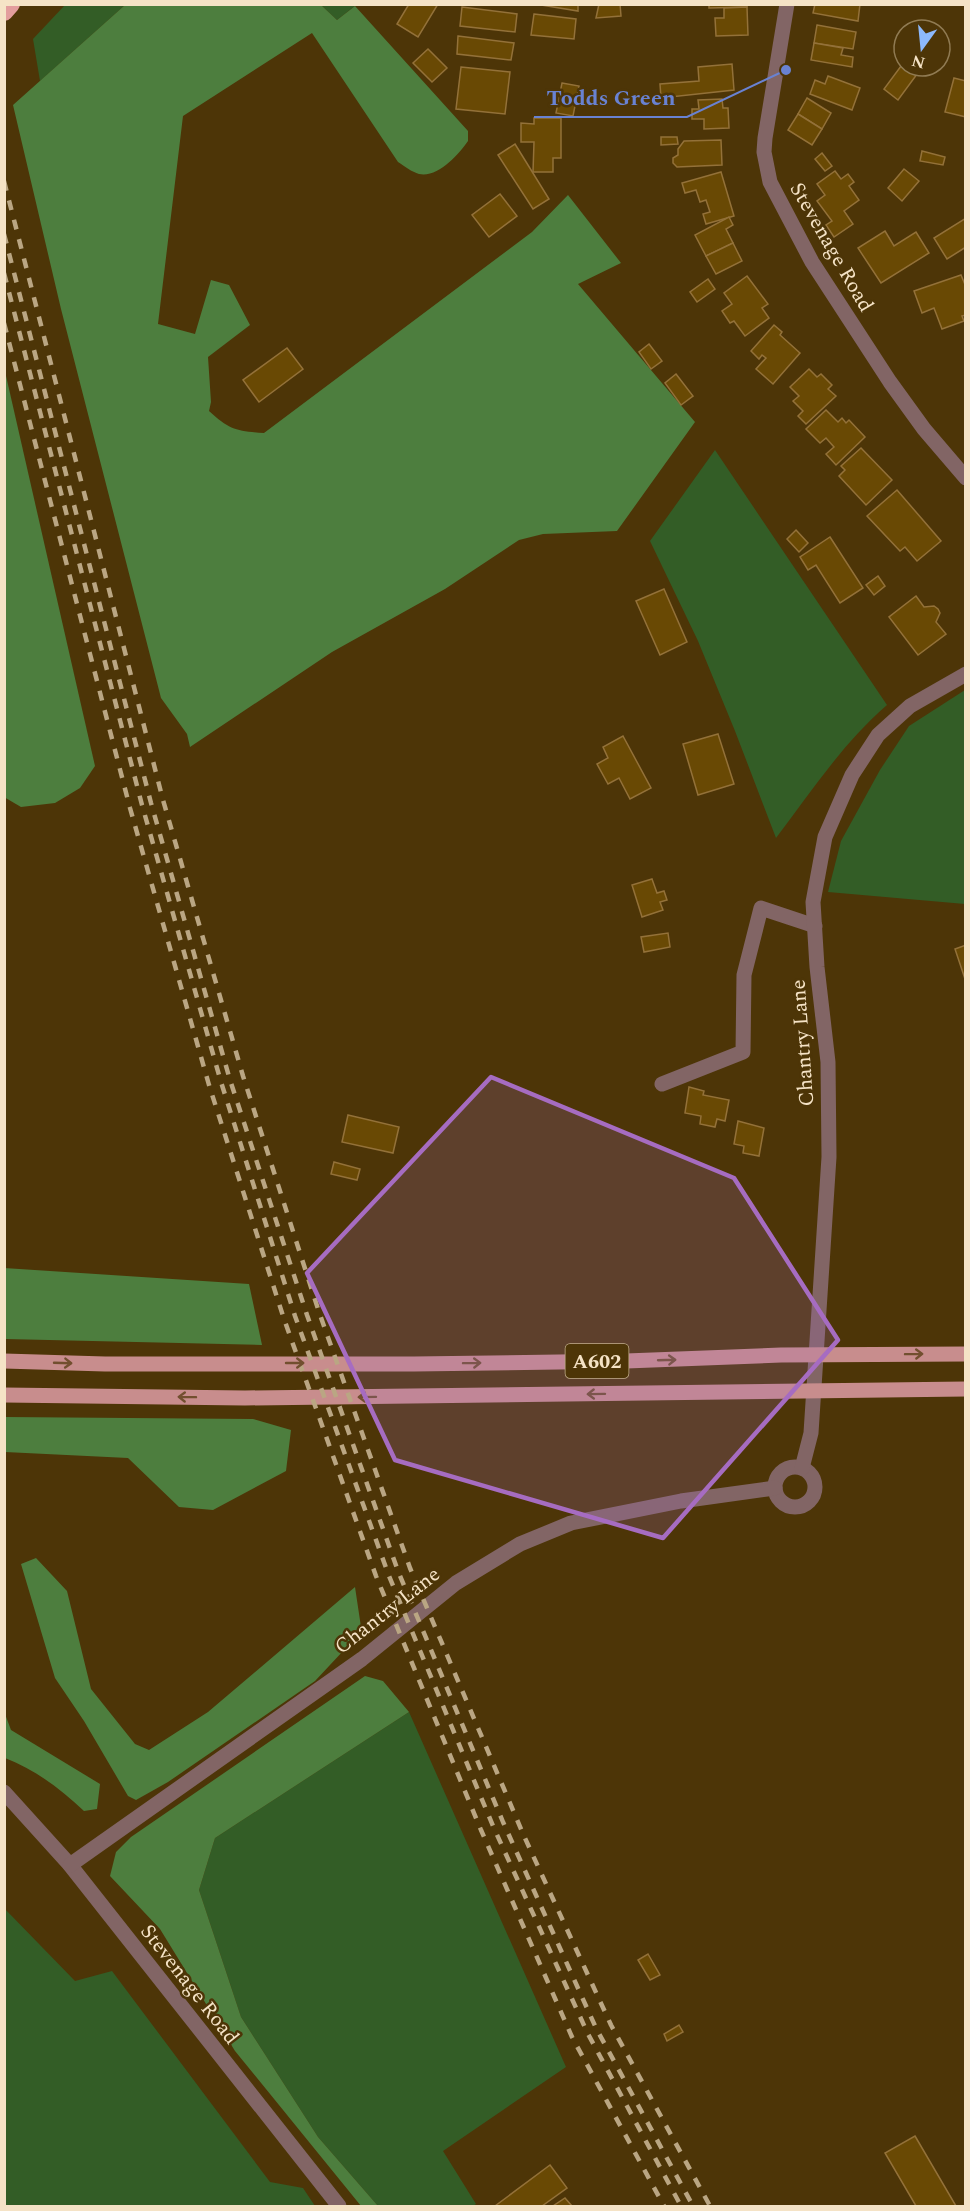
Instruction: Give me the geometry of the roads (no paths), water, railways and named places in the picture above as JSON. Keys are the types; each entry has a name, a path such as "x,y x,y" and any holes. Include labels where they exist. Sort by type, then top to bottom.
{"main road":[{"name":"A602","path":"4,1361 105,1364 414,1364 966,1353"},
{"name":"A602","path":"4,1395 245,1398 966,1389"}],"street":[{"name":"Stevenage Road","path":"787,4 765,138 764,152 770,182 812,262 890,382 924,429 966,478"},
{"name":"Chantry Lane","path":"802,1468 811,1433 829,1157 828,1062 817,967 813,902 825,837 852,775 878,735 910,706 966,674"},
{"path":"662,1083 743,1052 744,975 761,908 815,926"},
{"path":"796,1467 802,1468 808,1472 814,1484 812,1497 807,1503 796,1507 790,1506 779,1500 775,1482 783,1471 796,1467"},
{"name":"Chantry Lane","path":"70,1865 362,1659 456,1583 520,1544 571,1523 681,1500 775,1488"},
{"name":"Stevenage Road","path":"4,1792 70,1865 339,2206"}],"railway":[{"path":"4,181 163,800 243,1076 319,1312 410,1568 524,1836 611,2025 710,2206"},
{"path":"4,234 151,803 230,1080 307,1315 398,1571 503,1822 596,2028 693,2206"},
{"path":"4,273 142,805 221,1082 295,1316 389,1576 493,1826 588,2034 681,2206"},
{"path":"4,323 130,808 209,1085 284,1319 376,1576 481,1830 572,2037 664,2206"}],"place":[{"name":"Todds Green","path":"786,70"}]}
